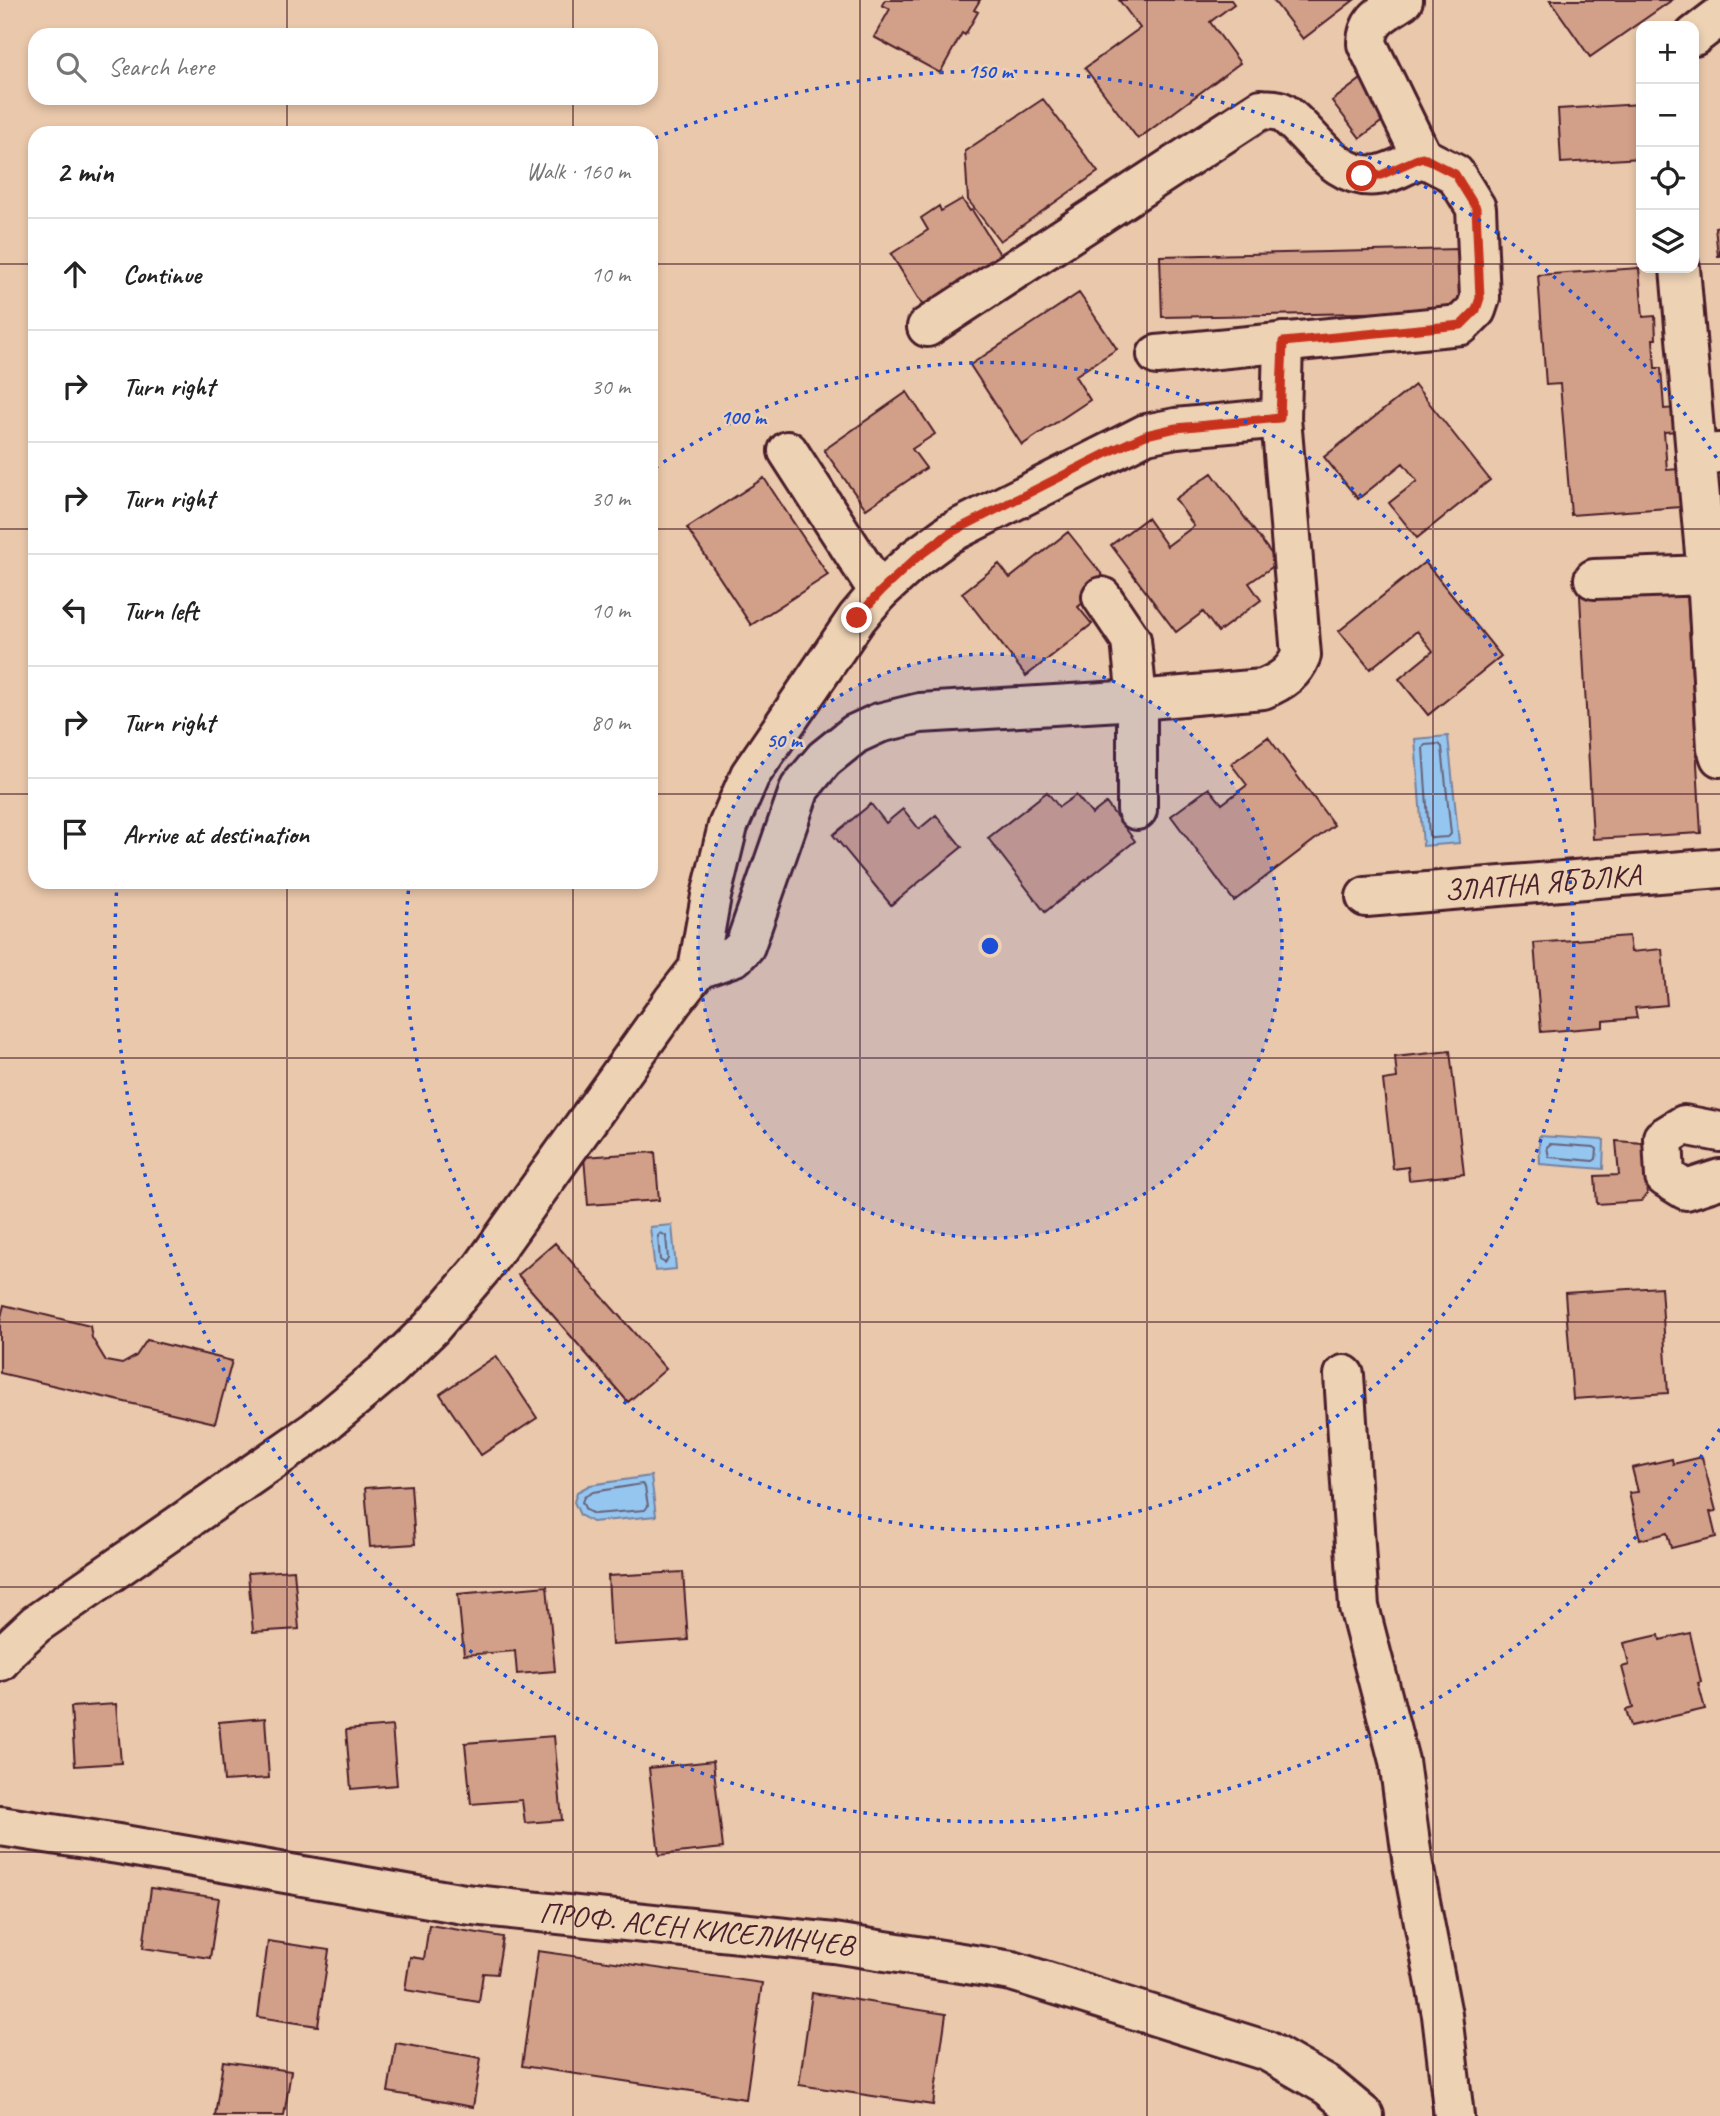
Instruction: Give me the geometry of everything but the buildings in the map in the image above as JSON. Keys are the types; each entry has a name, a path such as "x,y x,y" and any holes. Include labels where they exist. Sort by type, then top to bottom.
{"street":[{"path":"1157,355 1461,325 1476,310 1480,298 1476,208 1455,174 1422,157 1367,44 1367,31 1373,22 1403,0"},
{"path":"1699,32 1720,16"},
{"path":"926,327 1261,109 1281,111 1343,168 1362,176 1381,175 1422,157"},
{"path":"1681,273 1708,453 1707,576 1717,748 1720,757"},
{"path":"698,969 735,956 745,946 800,788 824,759 855,734 879,723 920,713 1137,700 1264,689 1280,682 1296,668 1301,654 1280,418 1283,342"},
{"path":"0,1661 36,1624 315,1431 358,1397 415,1344 482,1268 698,969 711,895 729,826 750,775 857,618 880,592 916,558 950,533 1146,435 1176,428 1280,418"},
{"path":"788,451 880,592"},
{"path":"1594,579 1707,576"},
{"path":"1102,597 1131,640 1137,700 1137,810"},
{"name":"ЗЛАТНА ЯБЪЛКА","path":"1366,897 1720,868"},
{"path":"1720,1132 1684,1125 1663,1138 1665,1177 1686,1190 1720,1179"},
{"path":"1345,1375 1359,1607 1399,1762 1413,1865 1442,2015 1454,2116"},
{"name":"ПРОФ. АСЕН КИСЕЛИНЧЕВ","path":"0,1826 464,1904 834,1943 1012,1971 1268,2051 1328,2086 1364,2116"}],"water":[{"path":"1448,736 1459,843 1423,846 1415,739"},
{"path":"1539,1136 1604,1140 1603,1169 1540,1164"},
{"path":"672,1225 676,1269 655,1271 650,1227"},
{"path":"651,1476 656,1516 592,1522 580,1515 574,1502 577,1492 590,1485"}],"route":[{"path":"857,618 916,558 950,533 1115,449 1146,435 1176,428 1280,418 1283,342 1461,325 1476,310 1480,298 1476,208 1455,174 1422,157 1381,175 1362,176"}]}
